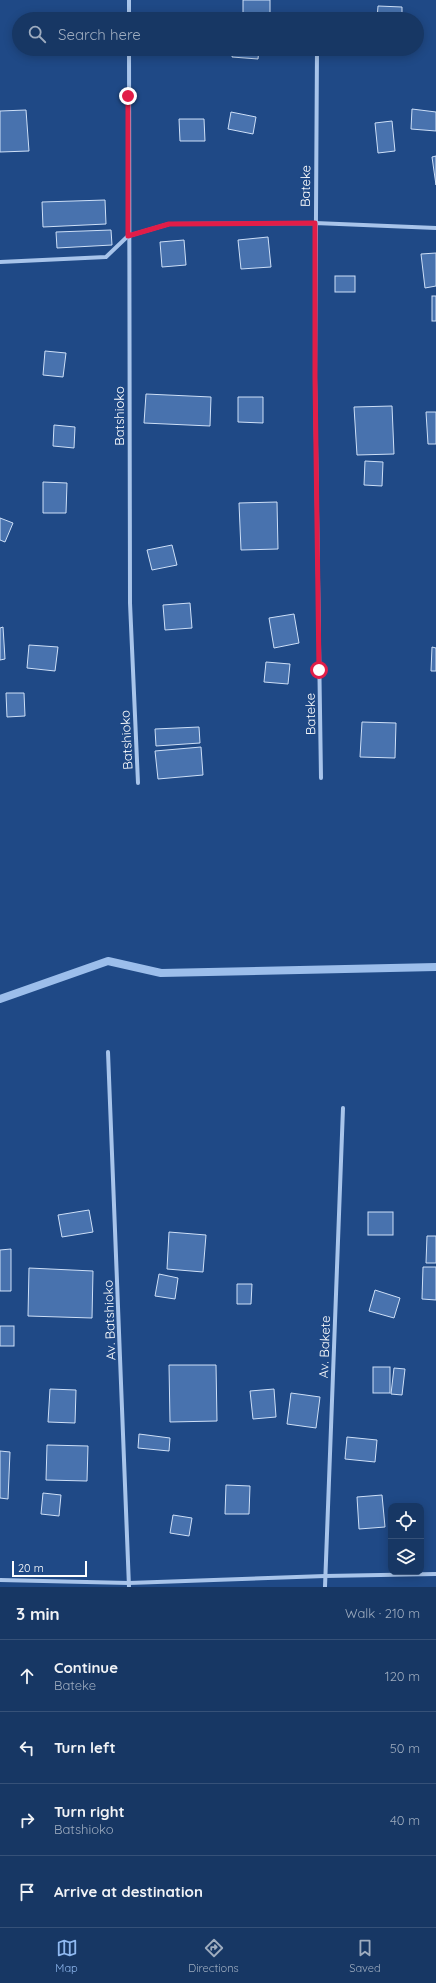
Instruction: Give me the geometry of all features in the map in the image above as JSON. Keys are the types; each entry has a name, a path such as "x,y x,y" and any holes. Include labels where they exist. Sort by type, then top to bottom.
{"street":[{"path":"129,0 129,12"},
{"name":"Batshioko","path":"129,56 128,236 130,604 138,783"},
{"name":"Bateke","path":"317,56 315,377 321,778"},
{"path":"0,262 106,257 128,236 169,224 315,223 436,228"},
{"name":"Av. Batshioko","path":"108,1052 129,1585"},
{"name":"Av. Bakete","path":"325,1587 343,1108"},
{"path":"0,1580 129,1585 325,1576 436,1574"}],"building":[{"path":"243,0 270,0 270,12 243,12"},
{"path":"378,6 402,7 402,12 378,12"},
{"path":"232,56 258,56 258,59"},
{"path":"412,109 436,112 436,131 411,129"},
{"path":"26,110 29,151 0,152 0,111"},
{"path":"231,112 256,117 253,134 228,129"},
{"path":"179,119 204,119 205,141 180,141"},
{"path":"392,121 395,151 378,153 375,123"},
{"path":"436,156 436,185 432,157"},
{"path":"105,200 106,224 43,227 42,202"},
{"path":"111,230 112,245 57,248 56,232"},
{"path":"268,237 271,267 241,269 238,240"},
{"path":"184,240 186,265 162,267 160,242"},
{"path":"436,253 436,286 425,288 421,254"},
{"path":"335,276 355,276 355,292 335,292"},
{"path":"432,296 436,296 436,321 432,321"},
{"path":"45,351 66,353 63,377 43,375"},
{"path":"146,394 211,397 210,426 144,423"},
{"path":"238,397 263,397 263,423 238,422"},
{"path":"392,406 394,454 357,455 354,407"},
{"path":"426,412 436,412 436,444 428,444"},
{"path":"54,425 75,427 74,448 53,446"},
{"path":"365,461 383,462 382,486 364,485"},
{"path":"43,482 67,483 66,513 43,513"},
{"path":"277,502 278,549 241,550 239,503"},
{"path":"0,518 13,523 5,542 0,540"},
{"path":"172,545 177,565 152,570 147,550"},
{"path":"190,603 192,628 165,630 163,605"},
{"path":"294,614 299,643 274,648 269,618"},
{"path":"3,627 5,659 0,660 0,628"},
{"path":"29,645 58,647 55,671 27,668"},
{"path":"432,647 436,648 436,671 431,671"},
{"path":"266,662 290,664 288,684 264,682"},
{"path":"6,693 24,693 25,716 7,717"},
{"path":"362,722 396,723 395,758 360,757"},
{"path":"199,727 200,743 156,746 155,729"},
{"path":"201,747 203,775 158,779 155,751"},
{"path":"89,1210 93,1232 62,1237 58,1215"},
{"path":"368,1212 393,1212 393,1235 368,1235"},
{"path":"169,1232 206,1235 203,1272 167,1269"},
{"path":"427,1236 436,1236 436,1263 426,1263"},
{"path":"11,1249 11,1291 0,1291 0,1250"},
{"path":"423,1267 436,1267 436,1300 422,1299"},
{"path":"29,1268 93,1271 92,1318 28,1316"},
{"path":"159,1274 178,1278 175,1299 155,1296"},
{"path":"237,1284 252,1284 251,1304 237,1304"},
{"path":"375,1290 400,1298 394,1318 369,1311"},
{"path":"0,1326 14,1326 14,1346 0,1346"},
{"path":"169,1365 216,1365 217,1421 170,1422"},
{"path":"373,1367 390,1367 390,1393 373,1393"},
{"path":"394,1368 405,1369 402,1395 391,1394"},
{"path":"50,1389 76,1390 75,1423 48,1422"},
{"path":"274,1389 276,1417 253,1419 250,1391"},
{"path":"291,1393 320,1397 316,1428 287,1424"},
{"path":"139,1434 170,1438 169,1451 138,1448"},
{"path":"347,1437 377,1440 375,1462 345,1459"},
{"path":"47,1445 88,1446 87,1481 46,1480"},
{"path":"0,1451 10,1452 8,1499 0,1498"},
{"path":"226,1485 250,1486 249,1514 225,1514"},
{"path":"43,1493 61,1495 59,1516 41,1514"},
{"path":"382,1495 385,1527 359,1529 357,1497"},
{"path":"173,1515 192,1518 189,1536 170,1533"}],"waterway":[{"path":"0,999 108,961 161,973 436,967"}],"route":[{"path":"128,96 128,236 169,224 315,223 315,377 319,670"}]}
